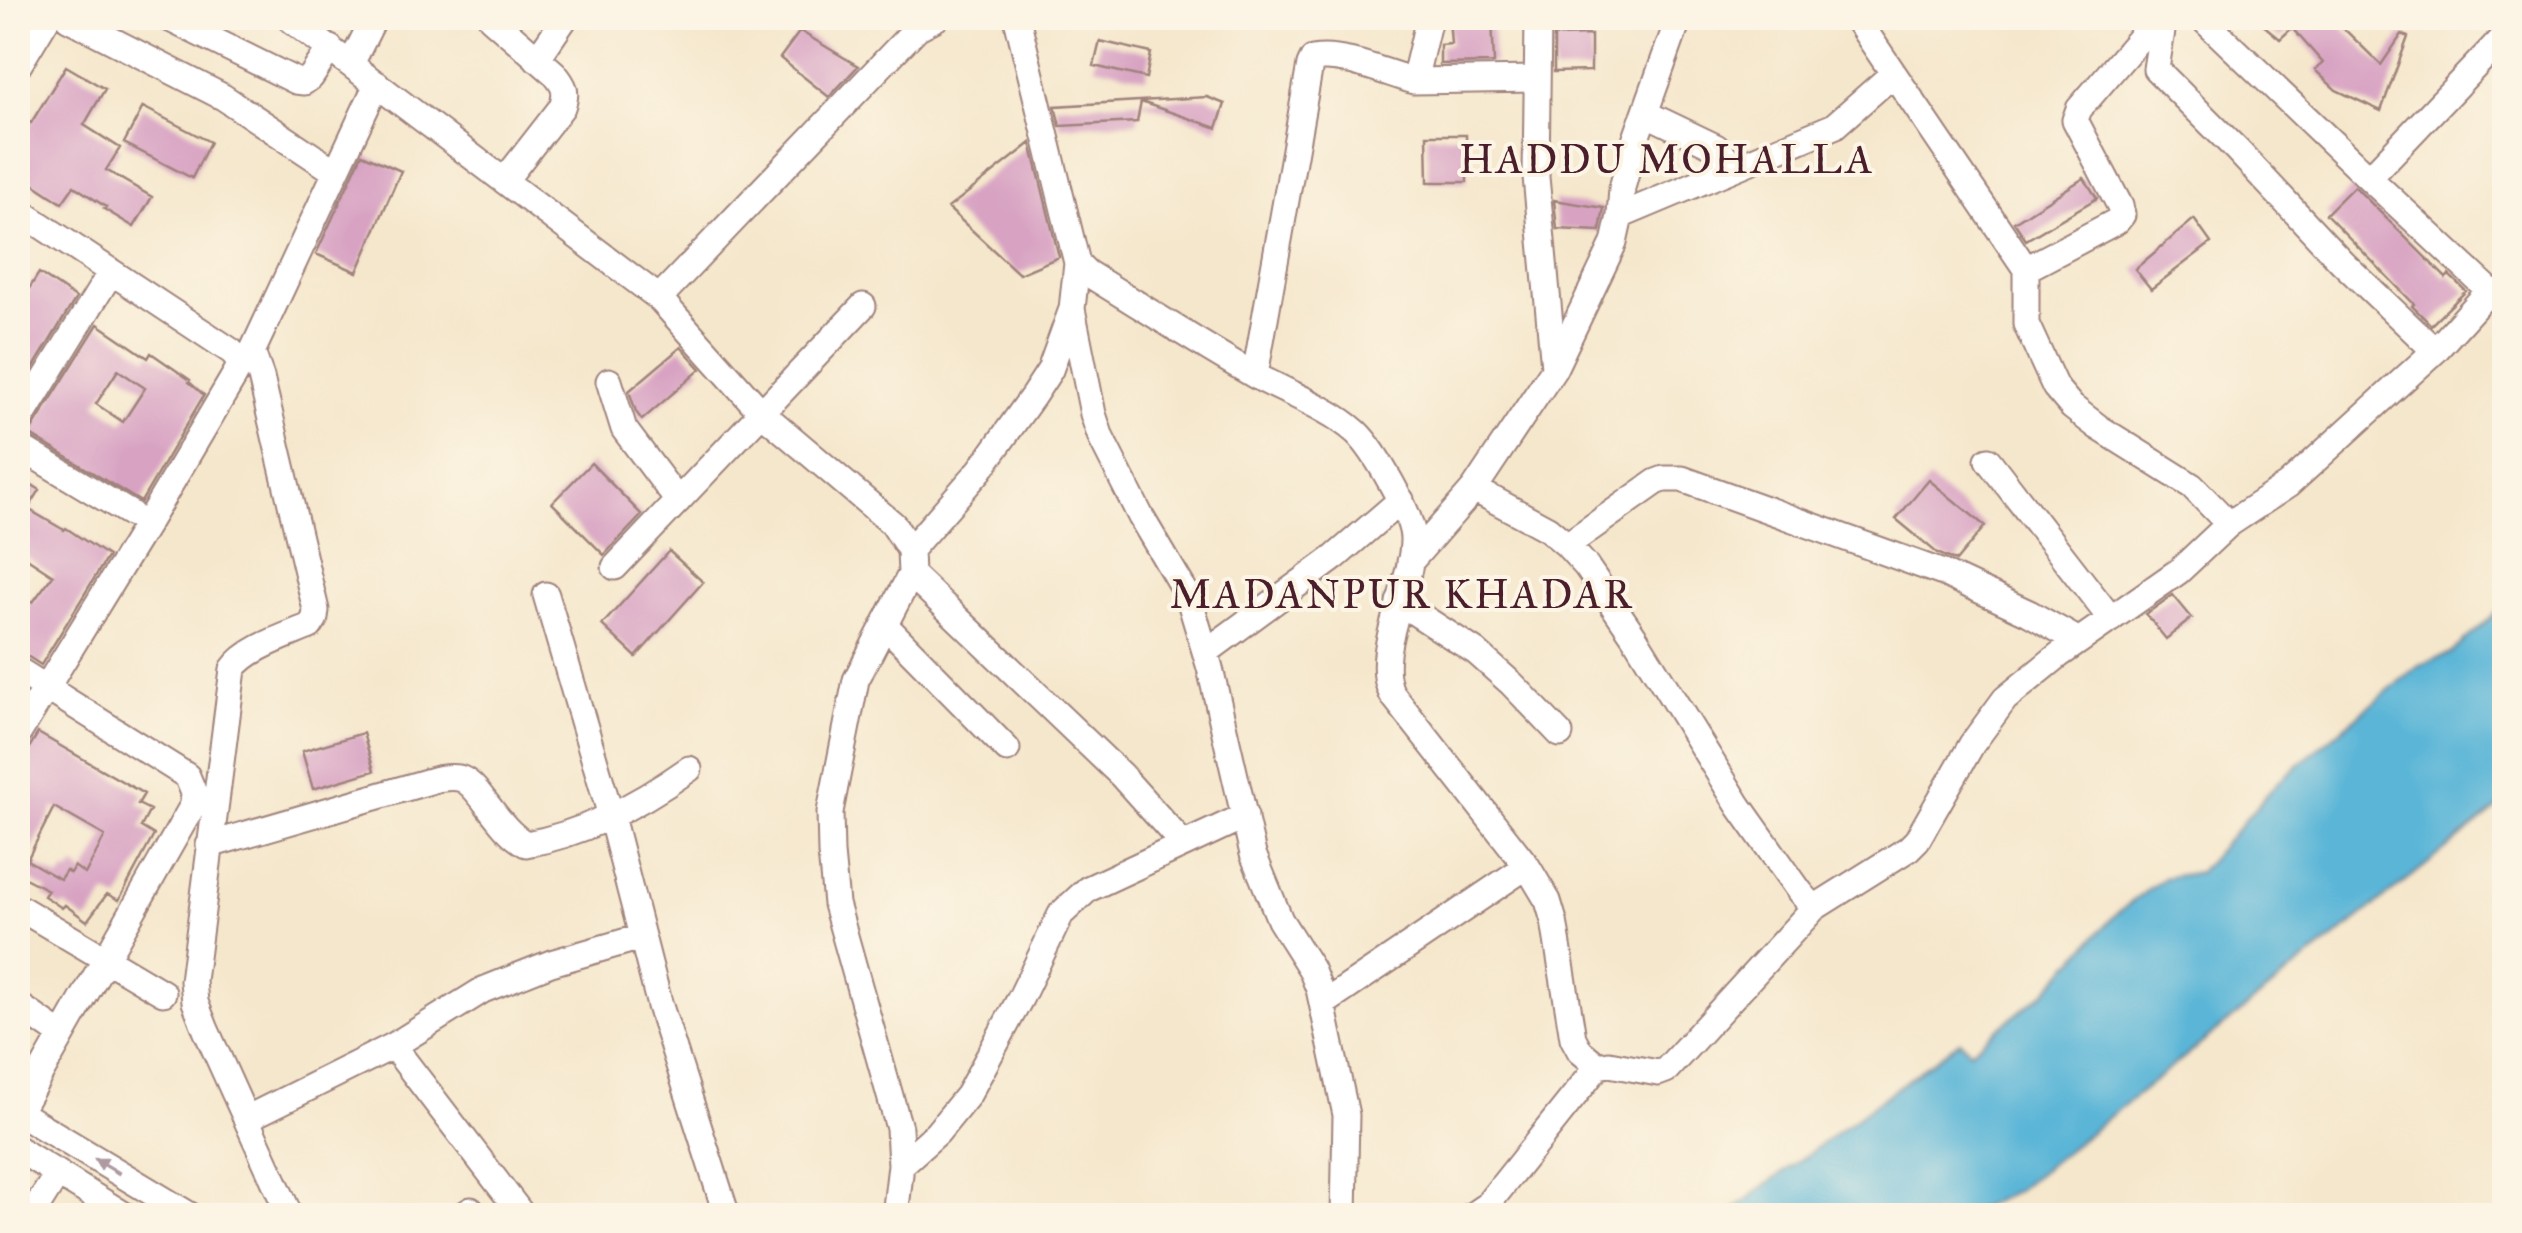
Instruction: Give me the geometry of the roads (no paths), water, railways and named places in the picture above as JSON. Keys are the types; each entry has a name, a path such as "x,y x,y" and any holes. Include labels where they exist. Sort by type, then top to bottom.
{"street":[{"path":"18,66 47,18"},
{"path":"68,18 223,98 336,172"},
{"path":"168,18 304,82 340,56 374,18"},
{"path":"289,18 660,298 762,413 893,524 911,562 1182,843"},
{"path":"491,18 554,73 567,94 562,107 505,180"},
{"path":"537,59 565,18"},
{"path":"660,298 916,28 936,18"},
{"path":"896,1216 902,1165 898,1128 836,904 830,812 856,680 911,562 1034,396 1050,370 1072,309 1077,263 1017,18"},
{"path":"1414,81 1429,18"},
{"path":"1538,18 1537,194 1554,369"},
{"path":"1410,562 1474,489 1554,369 1614,243 1622,188 1679,18"},
{"path":"1856,18 2026,269 2026,324 2054,387 2098,427 2178,475 2229,524"},
{"path":"2026,269 2120,218 2120,206 2074,120 2156,18"},
{"path":"2164,18 2156,69 2342,262 2435,351"},
{"path":"1471,1216 1487,1205 1598,1066 1666,1070 1814,908 1908,849 1992,713 2005,699 2079,641 2179,572 2229,524 2288,484 2496,298 2202,18"},
{"path":"2369,178 2504,36"},
{"path":"1254,375 1313,60 1352,63 1414,81 1536,79"},
{"path":"1620,216 1834,126 1893,74"},
{"path":"290,1216 206,1030 192,990 233,669 248,654 310,626 316,610 252,352 377,84"},
{"path":"1645,113 1716,148 1726,156 1731,170"},
{"path":"18,210 231,351 238,368 18,734"},
{"path":"1077,263 1087,273 1254,375 1319,408 1366,443 1400,500 1413,534 1386,663 1387,683 1528,866 1548,901 1572,1038 1598,1066"},
{"path":"18,423 111,272"},
{"path":"615,567 863,306"},
{"path":"1072,309 1101,438 1141,517 1189,598 1206,652 1253,854 1280,920 1311,968 1319,988 1346,1115 1344,1216"},
{"path":"608,381 624,429 678,501"},
{"path":"18,446 131,514"},
{"path":"1988,460 2111,619"},
{"path":"1567,544 1656,482 1682,480 1944,572 2079,641"},
{"path":"1474,489 1548,530 1586,566 1739,806 1814,908"},
{"path":"1206,652 1335,557 1400,500"},
{"path":"546,595 612,816 660,1006 727,1216"},
{"path":"1399,602 1476,652 1560,734"},
{"path":"885,624 1007,750"},
{"path":"18,670 187,776 192,783 193,805 18,1112 191,1216"},
{"path":"209,845 451,778 463,779 504,828 526,844 612,816 690,768"},
{"path":"902,1165 937,1133 968,1095 1062,914 1088,889 1245,816"},
{"path":"1322,1004 1528,866"},
{"path":"18,906 163,992"},
{"path":"246,1118 393,1046 483,990 517,974 641,937"},
{"path":"18,1005 61,1034"},
{"path":"393,1046 523,1216"},
{"path":"18,1149 126,1216"},
{"path":"31,1216 58,1173"}],"water":[{"path":"2504,606 2504,803 2017,1190 1965,1215 1726,1215 1960,1041 1970,1051 2046,991 2116,914 2164,878 2199,872 2278,782 2419,665 2449,655"}],"district":[{"name":"HADDU MOHALLA","path":"1667,159"},
{"name":"MADANPUR KHADAR","path":"1402,594"}]}
